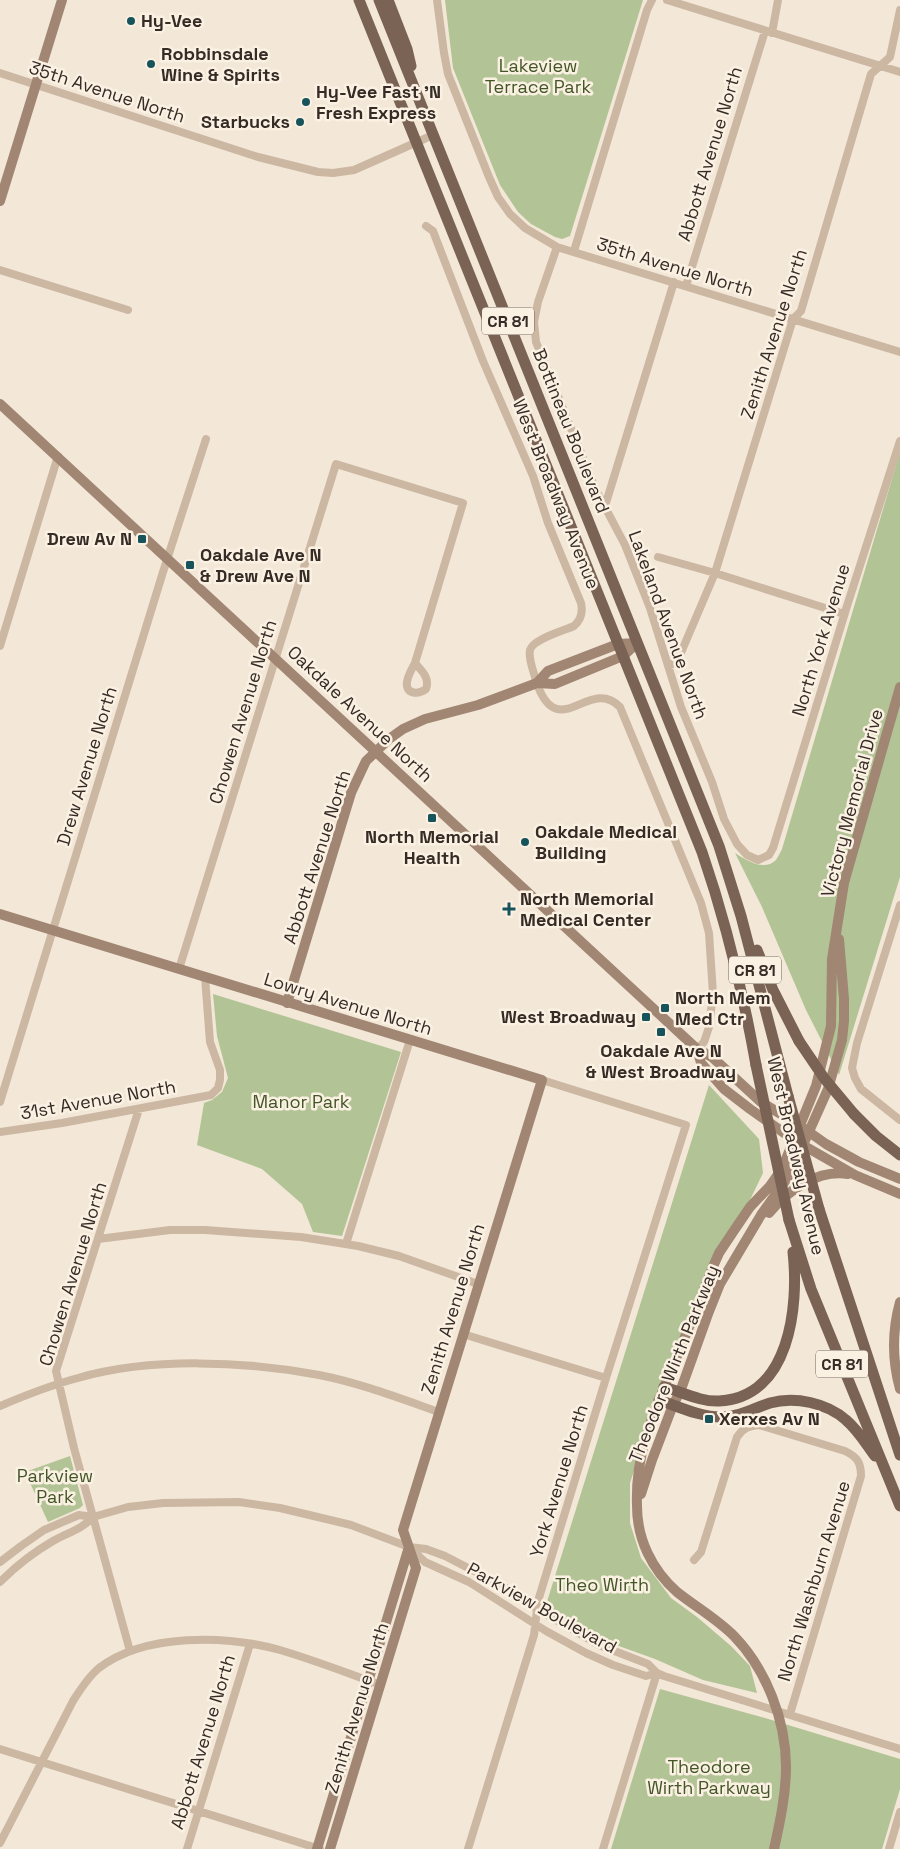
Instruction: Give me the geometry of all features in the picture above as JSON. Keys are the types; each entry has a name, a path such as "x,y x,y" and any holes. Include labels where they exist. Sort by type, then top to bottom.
{"main road":[{"name":"Bottineau Boulevard","path":"359,0 694,834"},
{"name":"Bottineau Boulevard","path":"379,0 719,846"},
{"path":"388,0 407,49 421,106"},
{"name":"West Broadway Avenue","path":"694,834 717,896 733,952 792,1233 811,1289 900,1506"},
{"name":"West Broadway Avenue","path":"719,846 741,916 819,1210 900,1455"},
{"path":"731,882 747,918 760,960 799,1041 824,1078 854,1114 876,1136 900,1155"},
{"path":"664,1387 702,1400 718,1402 741,1398 760,1386 774,1370 785,1342 792,1308 795,1277 792,1233"},
{"path":"659,1400 706,1415 723,1418 746,1413 767,1404 784,1400 800,1400 827,1408 848,1421 887,1473"}],"street":[{"path":"0,201 62,0"},
{"path":"437,0 448,74 492,184 510,214 525,228 557,247"},
{"path":"574,251 647,10 652,0"},
{"path":"666,0 900,72"},
{"name":"Abbott Avenue North","path":"686,286 778,0"},
{"name":"Zenith Avenue North","path":"668,666 677,662 715,573 793,319 801,311 871,74 890,57 900,10"},
{"name":"35th Avenue North","path":"0,73 84,99 118,113 249,154 318,172 332,173 354,170 433,135"},
{"name":"West Broadway Avenue","path":"426,226 433,231 483,361 533,476 548,523 581,603 582,610 578,622 574,626 537,642 530,650 530,658 537,683 545,699 555,709 566,710 603,697 610,699 620,707 701,903 709,933 713,994 709,1027 704,1042 697,1049"},
{"name":"35th Avenue North","path":"557,247 900,352"},
{"name":"Lakeland Avenue North","path":"557,247 538,302 534,322 536,342 596,490 606,506 624,545 650,608 681,707 712,782 724,819 737,844 747,854 758,860 769,855 773,848"},
{"path":"0,270 128,310"},
{"path":"606,506 674,282"},
{"name":"Oakdale Avenue North","path":"0,404 697,1049 712,1058 760,1102 799,1125 826,1144 859,1162 900,1179"},
{"name":"Drew Avenue North","path":"0,1102 206,439"},
{"name":"North York Avenue","path":"773,848 844,614 900,441"},
{"path":"0,646 58,456"},
{"name":"Chowen Avenue North","path":"179,969 336,464 463,504 415,663"},
{"path":"658,557 844,614"},
{"name":"Abbott Avenue North","path":"537,683 548,671 618,644 637,643"},
{"name":"Abbott Avenue North","path":"287,1003 351,793 366,761 403,729 425,719 478,705 537,683 555,684 623,656 637,643"},
{"name":"Victory Memorial Drive","path":"838,928 848,866 900,687"},
{"path":"899,909 857,1043 852,1068 854,1078 862,1089 900,1120"},
{"name":"Lowry Avenue North","path":"0,914 686,1125"},
{"name":"Theodore Wirth Parkway","path":"774,1849 784,1793 786,1766 783,1738 770,1689 747,1651 733,1635 678,1592 662,1577 652,1562 639,1528 637,1507 638,1469 640,1456 659,1400 719,1253 750,1208 770,1186 782,1169 816,1086 830,1033 832,959 838,928"},
{"name":"Theodore Wirth Parkway","path":"637,1507 652,1460 673,1405 680,1392 720,1284 761,1215 790,1174 828,1088 842,1040 844,999 838,928"},
{"name":"31st Avenue North","path":"0,1132 211,1095 218,1088 220,1070 210,1042 205,977"},
{"path":"346,1244 410,1040"},
{"name":"Oakdale Avenue North","path":"697,1049 701,1063 724,1089 803,1146 855,1175"},
{"name":"Zenith Avenue North","path":"330,1849 416,1568 403,1530 542,1080"},
{"name":"Chowen Avenue North","path":"130,1651 74,1448 56,1371 139,1109"},
{"name":"York Avenue North","path":"468,1849 534,1635 537,1609 606,1378 686,1125"},
{"path":"754,1228 785,1197 802,1184 818,1176 831,1173 855,1175 900,1194"},
{"path":"98,1239 170,1230 205,1230 301,1237 346,1244 398,1256 478,1284"},
{"path":"900,1302 895,1325 894,1362 900,1389"},
{"path":"463,1334 606,1378"},
{"path":"0,1406 58,1384 105,1372 190,1364 234,1364 277,1368 363,1386 438,1412"},
{"name":"North Washburn Avenue","path":"694,1560 701,1552 737,1437 742,1430 759,1425 845,1451 856,1457 861,1466 861,1476 790,1714"},
{"name":"Parkview Boulevard","path":"0,1562 44,1530 79,1515 93,1517 128,1507 163,1502 239,1502 280,1508 330,1520 410,1547 426,1548 454,1560 503,1586 537,1609 599,1645 648,1664 657,1673 646,1676 613,1665 574,1646 469,1582 425,1562 410,1547"},
{"name":"Parkview Boulevard","path":"0,1582 30,1555 52,1541 84,1527 93,1517"},
{"name":"Zenith Avenue North","path":"318,1849 410,1547"},
{"path":"0,1843 73,1701 84,1684 98,1669 130,1651 142,1647 183,1641 215,1640 250,1644 278,1649 381,1685"},
{"name":"Abbott Avenue North","path":"187,1849 250,1644"},
{"path":"603,1849 657,1673 900,1749"},
{"path":"0,1749 318,1849"},
{"path":"889,1849 900,1812"}],"green space":[{"name":"Lakeview Terrace Park","path":"445,0 643,0 570,236 562,239 555,237 531,224 518,212 500,185 453,68"},
{"path":"900,452 900,877 839,1075 806,1010 762,907 735,853 755,864 766,865 776,860 782,849"},
{"name":"Manor Park","path":"213,994 401,1052 342,1236 313,1232 302,1204 262,1169 197,1145 204,1103 212,1100 222,1092 228,1078 217,1036"},
{"name":"Theo Wirth","path":"709,1085 759,1139 763,1173 651,1405 643,1443 630,1483 630,1523 641,1558 671,1598 731,1646 750,1666 757,1693 703,1680 655,1659 605,1641 545,1608"},
{"name":"Parkview Park","path":"70,1456 83,1505 48,1522 25,1472"},
{"name":"Theodore Wirth Parkway","path":"660,1689 765,1718 900,1759 900,1789 882,1849 611,1849"}],"place":[{"name":"Hy-Vee","path":"131,21"},
{"name":"Robbinsdale Wine & Spirits","path":"151,64"},
{"name":"Hy-Vee Fast 'N Fresh Express","path":"306,102"},
{"name":"Starbucks","path":"300,122"},
{"name":"Drew Av N","path":"142,539"},
{"name":"Oakdale Ave N & Drew Ave N","path":"190,565"},
{"name":"North Memorial Health","path":"432,818"},
{"name":"Oakdale Medical Building","path":"525,842"},
{"name":"North Memorial Medical Center","path":"509,909"},
{"name":"North Mem Med Ctr","path":"665,1008"},
{"name":"West Broadway","path":"646,1017"},
{"name":"Oakdale Ave N & West Broadway","path":"661,1032"},
{"name":"Xerxes Av N","path":"709,1419"}]}
